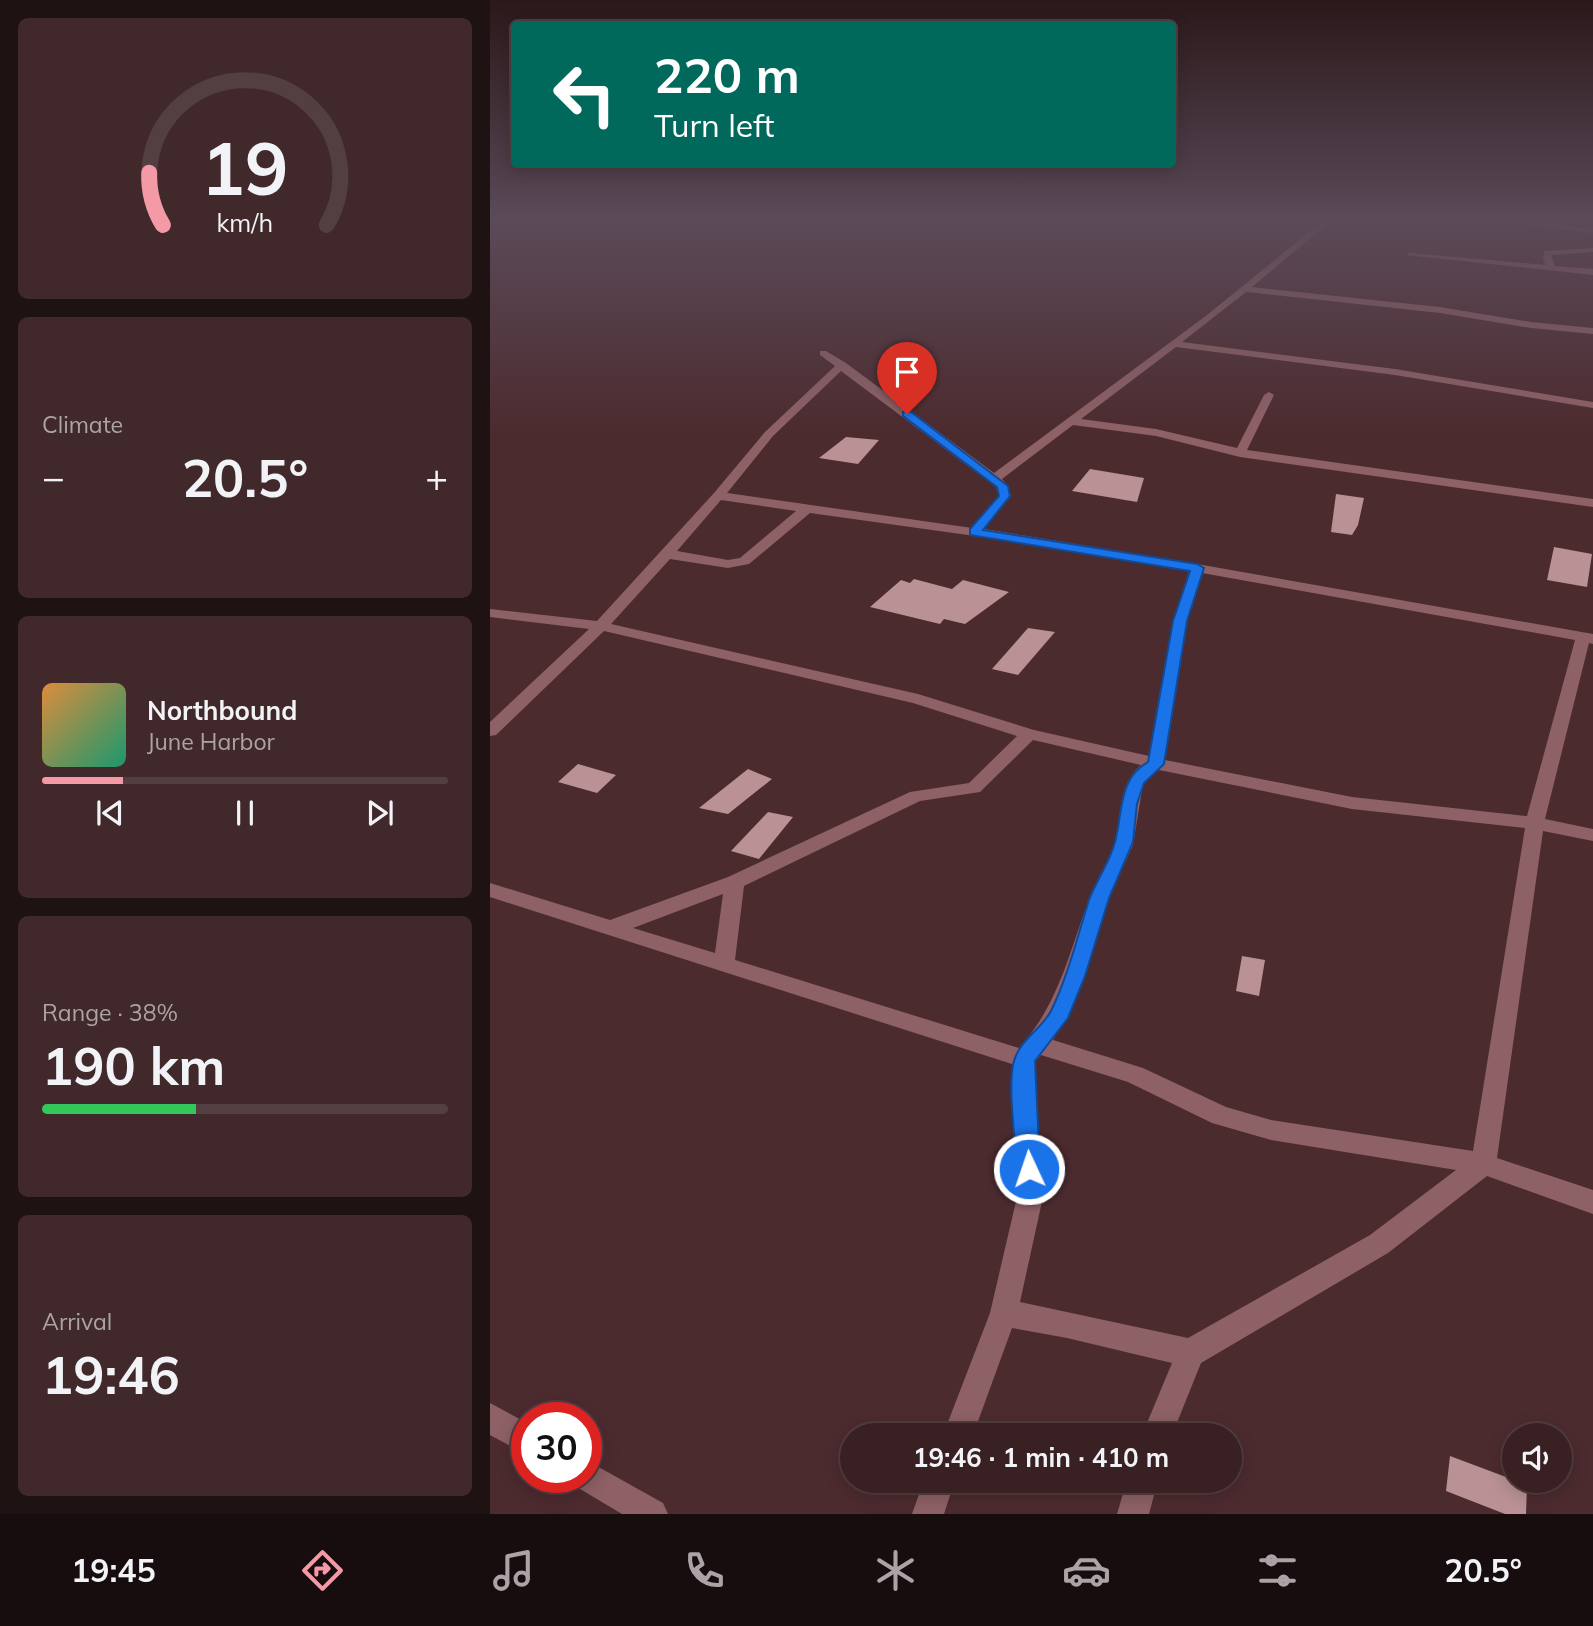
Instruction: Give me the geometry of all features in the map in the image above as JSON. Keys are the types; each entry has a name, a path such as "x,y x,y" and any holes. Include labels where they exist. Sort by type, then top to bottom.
{"street":[{"path":"994,479 1244,291"},
{"path":"1261,291 1440,310 1537,326 1593,331"},
{"path":"1173,344 1395,372 1593,405"},
{"path":"823,353 1002,486 1004,496 975,532"},
{"path":"490,731 601,626 718,496 769,434 842,365"},
{"path":"1240,453 1269,395"},
{"path":"1070,421 1160,432 1200,440 1240,453 1593,503"},
{"path":"718,496 975,532 1197,568 1588,638 1535,823 1484,1164 1379,1244 1190,1353 1162,1423"},
{"path":"667,554 728,564 744,561 807,509"},
{"path":"1156,764 1180,621 1197,568"},
{"path":"490,613 601,626 918,699 1029,734 1156,764 1352,803 1535,823 1593,835"},
{"path":"613,927 735,882 916,796 974,788 1029,734"},
{"path":"963,1423 1004,1313 1030,1197 1023,1081 1031,1052 1058,1018 1076,976 1099,898 1124,842 1129,804 1136,782 1144,771 1156,764"},
{"path":"724,964 735,882"},
{"path":"490,890 724,964 1031,1052 1135,1075 1221,1116 1271,1130 1484,1164 1593,1202"},
{"path":"1004,1313 1067,1324 1190,1353"},
{"path":"490,1418 511,1430"},
{"path":"602,1484 652,1514"},
{"path":"928,1514 935,1493"},
{"path":"1133,1514 1139,1493"}],"building":[{"path":"846,437 879,440 858,464 819,458"},
{"path":"1090,469 1144,478 1137,502 1072,491"},
{"path":"1336,494 1364,498 1358,525 1352,535 1331,532"},
{"path":"1554,547 1592,554 1587,587 1547,580"},
{"path":"914,579 952,589 963,580 1009,592 965,624 944,619 940,624 870,607 901,580 910,583"},
{"path":"1028,628 1055,632 1018,675 992,669"},
{"path":"578,764 616,775 597,793 558,782"},
{"path":"748,769 772,779 728,814 699,808"},
{"path":"768,812 793,817 759,859 731,851"},
{"path":"1242,956 1265,960 1259,996 1236,991"},
{"path":"1450,1456 1502,1476 1502,1493 1527,1493 1526,1514 1505,1514 1446,1491"}],"route":[{"path":"907,414 994,479 1005,491 1004,496 975,532 1197,568 1180,621 1156,764 1144,771 1136,782 1129,804 1124,842 1099,898 1076,976 1058,1018 1024,1059 1029,1169"}]}
